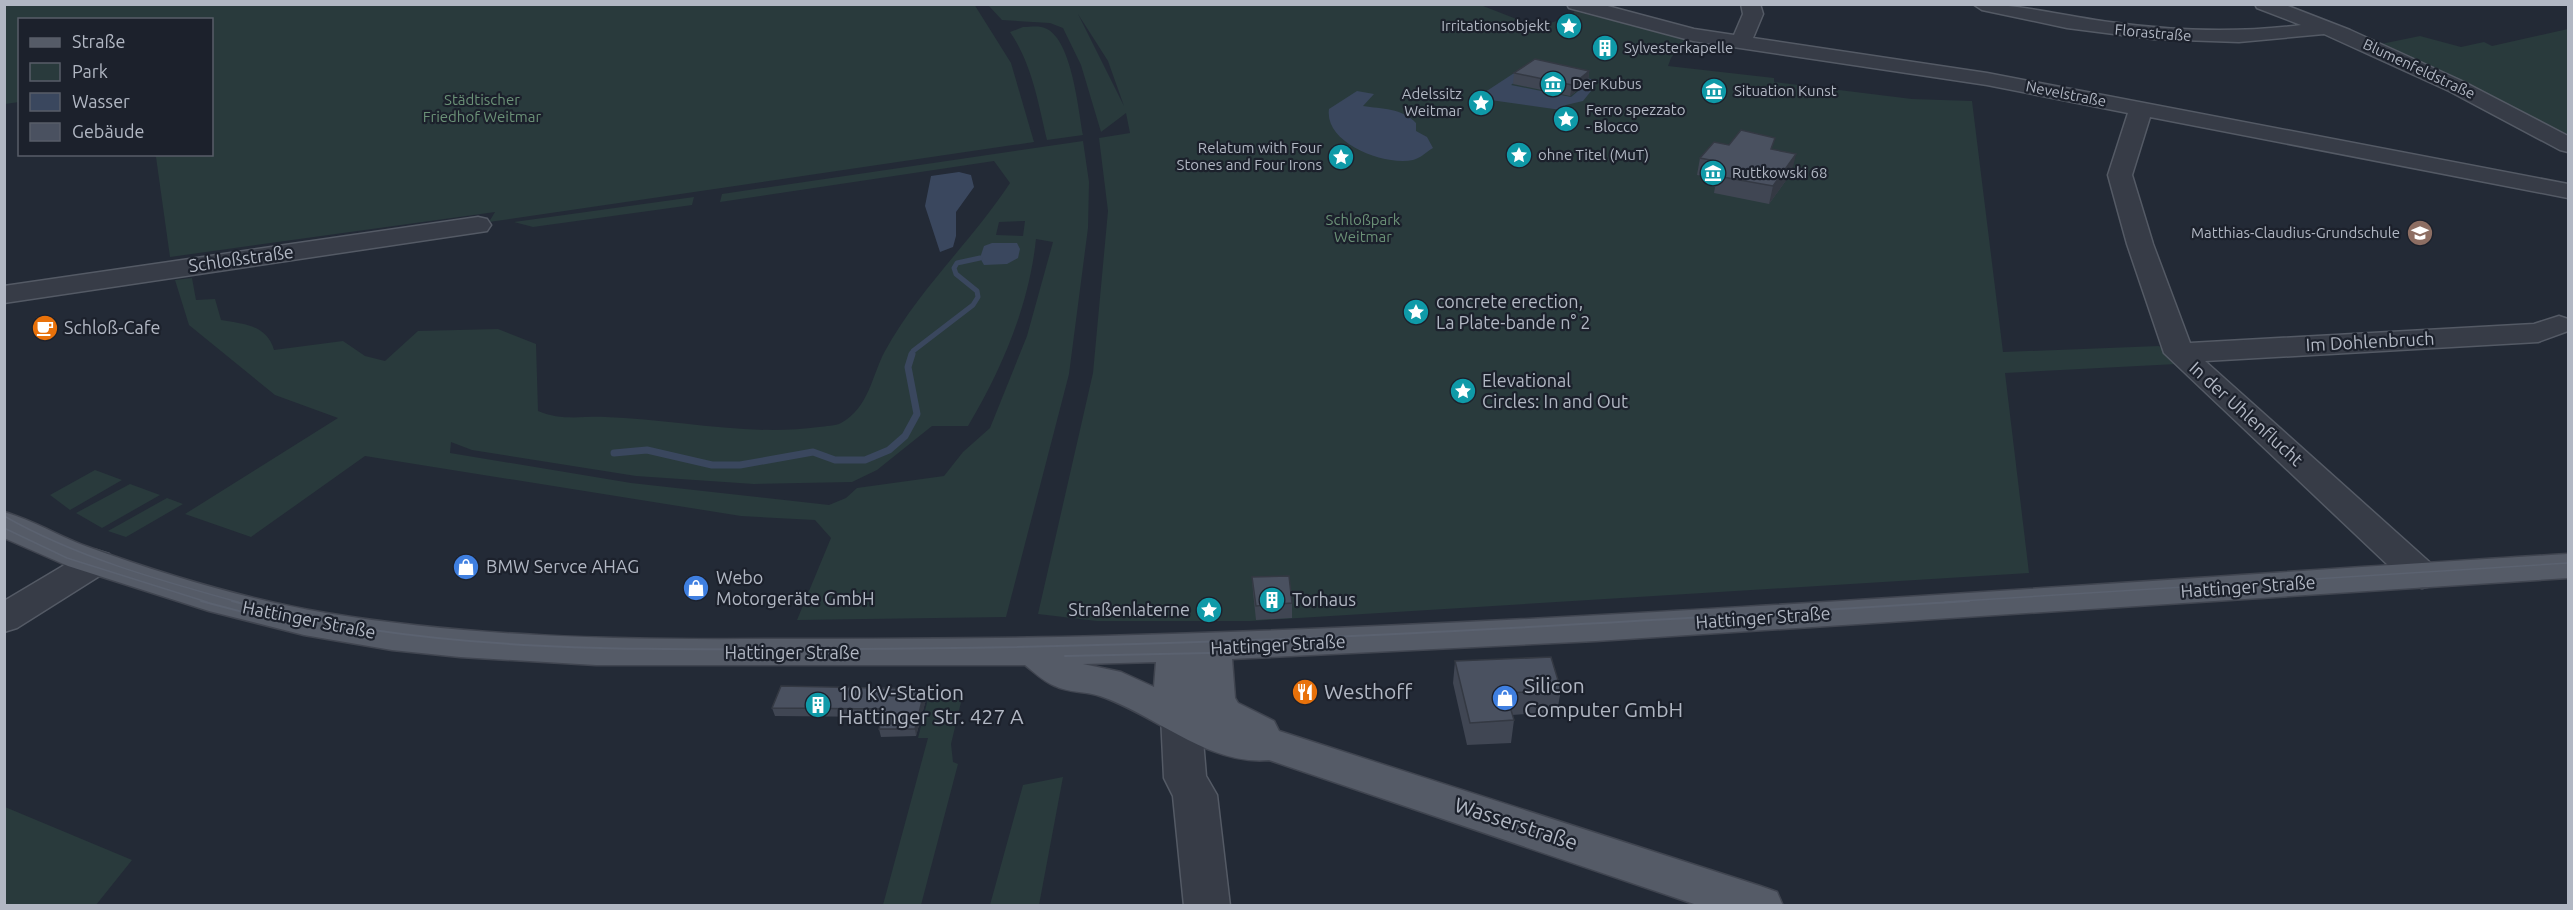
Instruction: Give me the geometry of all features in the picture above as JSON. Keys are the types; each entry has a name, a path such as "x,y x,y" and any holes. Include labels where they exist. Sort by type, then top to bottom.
{"main road":[{"name":"Hattinger Straße","path":"4,522 53,547 96,562 190,593 275,616 392,636 589,652 1035,653 1194,649 1696,622 2568,566"},
{"name":"Wasserstraße","path":"1194,649 1215,700 1224,714 1256,729 1270,744"},
{"path":"1181,716 1174,687 1194,649"},
{"name":"Wasserstraße","path":"1035,653 1068,676 1107,682 1218,735 1249,746 1270,744 1760,906"}],"street":[{"name":"Nevelstraße","path":"1576,4 1641,23 1740,43 1987,79 2141,109 2564,183"},
{"path":"1740,43 1753,14 1750,4"},
{"name":"Florastraße","path":"1982,4 2082,25 2180,36 2262,36 2326,28"},
{"name":"Blumenfeldstraße","path":"2264,4 2326,28 2450,82 2568,146"},
{"name":"In der Uhlenflucht","path":"2141,109 2120,175 2140,244 2179,353 2422,576"},
{"name":"Schloßstraße","path":"4,295 477,225"},
{"name":"Im Dohlenbruch","path":"2179,353 2538,333 2559,325"},
{"path":"4,619 96,562"},
{"path":"1181,716 1185,778 1195,795 1207,906"}],"green space":[{"name":"Städtischer Friedhof Weitmar","path":"974,4 1011,63 1034,142 489,222 495,212 170,257 154,156 213,156 213,18 18,18 18,102 5,104 5,5"},
{"name":"Schloßpark Weitmar","path":"1478,4 1537,27 1573,16 1574,11 1685,39 1668,66 1774,78 1774,82 1912,99 1972,101 2003,352 2159,346 2177,364 2005,373 2029,573 1250,621 1097,621 1038,614 1093,373 1108,211 1099,138 1130,133 1126,113 1101,132 1081,65 1063,28 1050,23 1002,20 988,5","holes":["1078,14 1108,61 1124,106"]},
{"path":"1023,27 1044,28 1056,36 1068,61 1083,135 1047,140 1029,70 1010,32"},
{"path":"2568,29 2568,138 2465,83 2381,44 2420,36 2461,47 2484,42 2492,46"},
{"path":"1083,141 1089,182 1088,228 1069,374 1006,617 797,620 831,538 815,520 741,516 365,456 251,537 185,514 338,418 275,395 189,325 175,280 192,278 196,300 215,299 221,320 254,327 266,335 274,350 343,341 365,356 385,361 418,331 498,329 536,344 538,411 546,414 571,417 631,418 739,429 793,430 830,426 841,423 858,409 869,390 885,351 899,328 1010,183 994,161 720,202 722,194","holes":["1025,221 1023,236 996,235 999,222","1036,239 1053,242 1027,336 990,428 963,452 944,476 857,488 846,498 829,505 631,483 450,453 451,442 472,450 636,476 754,484 852,482 877,470 932,426 968,426 992,382 1012,336 1027,288"]},
{"path":"694,197 692,205 533,227 514,222"},
{"path":"95,470 122,480 70,510 50,495"},
{"path":"130,484 160,495 102,528 76,513"},
{"path":"167,498 183,504 126,537 108,531"},
{"path":"929,695 962,698 951,744 953,762 958,764 921,905 883,905 928,738 918,738"},
{"path":"1063,777 1039,905 990,905 1023,785"},
{"path":"5,807 132,860 96,905 5,905"}],"water":[{"path":"1528,64 1599,81 1583,101 1566,105 1561,110 1476,98","holes":["1533,68 1589,82 1571,97 1511,85"]},
{"path":"1357,91 1374,94 1363,106 1391,110 1410,118 1416,123 1416,131 1427,137 1433,148 1416,159 1401,161 1372,155 1346,142 1336,132 1330,121 1329,109"},
{"path":"959,172 971,175 974,187 956,212 956,236 953,247 940,252 925,206 931,176"},
{"path":"992,243 1017,243 1020,249 1018,258 1007,264 984,265 980,258 984,246"}],"building":[{"path":"1535,59 1589,71 1572,85 1514,73"},
{"path":"1741,130 1775,138 1771,149 1796,154 1773,186 1717,176 1722,170 1710,167 1715,161 1700,158 1714,142 1729,145"},
{"path":"1289,576 1292,603 1256,606 1252,577"},
{"path":"1551,657 1561,690 1506,693 1514,720 1470,723 1455,661"},
{"path":"781,686 925,689 915,729 879,729 885,709 772,708"}],"waterway":[{"path":"912,356 913,351 973,305 978,297 977,291 956,274 954,268 957,263 980,258"},
{"path":"614,453 647,450 712,465 740,465 813,452 835,460 865,460 889,450 905,436 917,414 908,367 912,354"}],"tram line":[{"path":"4,516 60,544 118,566 238,602"},
{"path":"4,528 67,558 207,602"},
{"path":"1945,602 2568,563"},
{"path":"201,601 258,616"},
{"path":"232,601 308,619 384,632 461,640 539,646 695,649 990,648 1270,639 1550,626 1969,601"},
{"path":"1065,656 1209,653"}],"place":[{"name":"Irritationsobjekt","path":"1569,26"},
{"name":"Sylvesterkapelle","path":"1605,48"},
{"name":"Der Kubus","path":"1553,84"},
{"name":"Situation Kunst","path":"1714,91"},
{"name":"Adelssitz Weitmar","path":"1481,103"},
{"name":"Ferro spezzato - Blocco","path":"1566,119"},
{"name":"ohne Titel (MuT)","path":"1519,155"},
{"name":"Relatum with Four Stones and Four Irons","path":"1341,157"},
{"name":"Ruttkowski 68","path":"1713,173"},
{"name":"Matthias-Claudius-Grundschule","path":"2420,233"},
{"name":"concrete erection, La Plate-bande n° 2","path":"1416,312"},
{"name":"Schloß-Cafe","path":"45,328"},
{"name":"Elevational Circles: In and Out","path":"1463,391"},
{"name":"BMW Servce AHAG","path":"466,567"},
{"name":"Webo Motorgeräte GmbH","path":"696,588"},
{"name":"Torhaus","path":"1272,600"},
{"name":"Straßenlaterne","path":"1209,610"},
{"name":"Westhoff","path":"1305,692"},
{"name":"Silicon Computer GmbH","path":"1505,698"},
{"name":"10 kV-Station Hattinger Str. 427 A","path":"818,705"}]}
